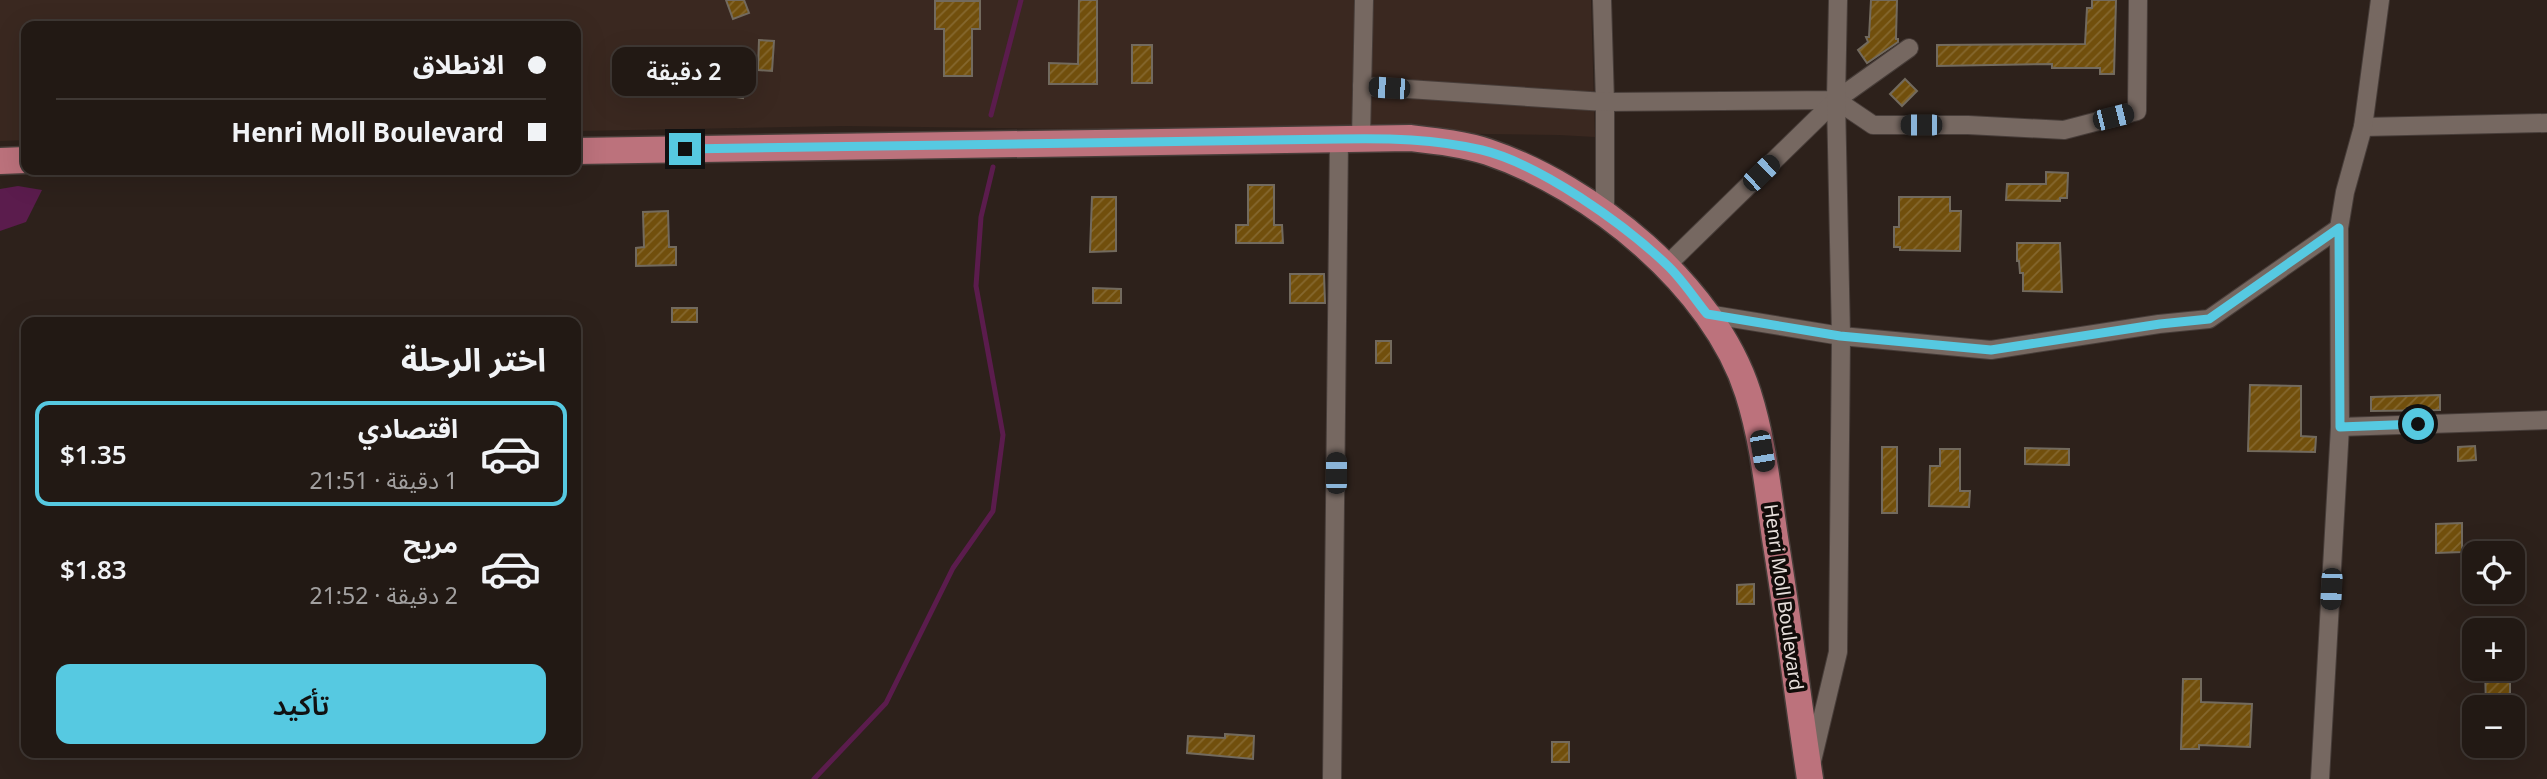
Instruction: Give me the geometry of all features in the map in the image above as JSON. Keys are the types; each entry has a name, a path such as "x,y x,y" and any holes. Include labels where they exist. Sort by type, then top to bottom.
{"highway":[{"name":"Henri Moll Boulevard","path":"581,151 1410,138 1485,151 1550,179 1605,215 1667,265 1707,314 1736,363 1757,429 1786,604 1809,777"},
{"path":"0,161 21,160"}],"street":[{"path":"1332,779 1350,139 1362,86 1364,0"},
{"path":"1602,0 1605,215"},
{"path":"1809,777 1838,652 1838,0"},
{"path":"1362,86 1605,102 1836,100 1874,125 1968,125 2064,130 2137,111 2138,0"},
{"path":"2320,779 2340,427 2339,228 2345,192 2363,127 2380,0"},
{"path":"1667,265 1836,100 1909,48"},
{"path":"2363,127 2547,123"},
{"path":"1707,314 1840,336 1991,350 2209,319 2339,228"},
{"path":"2340,427 2547,420"}],"shaded area":[{"path":"0,0 1591,0 1595,137 844,126 581,131 581,21 21,21 21,140 0,141"},
{"path":"18,186 42,190 26,222 0,231 0,189"}],"building":[{"path":"726,0 744,0 749,13 733,19"},
{"path":"1079,0 1097,0 1097,84 1049,84 1049,63 1078,64"},
{"path":"1871,0 1897,0 1898,42 1867,63 1858,50 1868,42 1866,37 1869,37"},
{"path":"2092,0 2116,0 2114,74 2100,74 2100,68 2052,68 2052,64 1937,66 1937,45 2085,44 2087,8 2092,8"},
{"path":"935,1 980,1 980,29 972,29 972,76 944,76 944,29 935,29"},
{"path":"759,40 774,41 772,71 758,70"},
{"path":"1132,45 1152,45 1152,83 1132,83"},
{"path":"733,57 748,59 743,98 729,96"},
{"path":"1905,79 1917,91 1902,106 1890,94"},
{"path":"2046,172 2068,173 2067,198 2060,198 2060,201 2006,200 2007,184 2046,184"},
{"path":"1248,185 1274,185 1274,225 1282,225 1283,243 1236,243 1236,225 1248,225"},
{"path":"1092,197 1116,197 1116,251 1090,252"},
{"path":"1899,197 1950,197 1950,211 1961,211 1960,251 1900,250 1900,247 1894,247 1894,227 1899,227"},
{"path":"668,211 669,247 676,247 676,265 636,266 636,248 644,247 643,212"},
{"path":"2017,243 2060,243 2062,292 2023,291 2023,273 2020,273 2017,261"},
{"path":"1290,274 1324,274 1325,303 1290,303"},
{"path":"1093,288 1121,289 1121,303 1093,303"},
{"path":"672,308 697,308 697,322 672,322"},
{"path":"1376,341 1391,341 1391,363 1376,363"},
{"path":"2250,385 2301,386 2301,436 2316,437 2315,452 2248,451"},
{"path":"2440,395 2440,410 2371,411 2371,397"},
{"path":"2475,446 2476,460 2458,461 2458,447"},
{"path":"1882,447 1897,447 1897,513 1882,513"},
{"path":"2025,448 2069,449 2069,465 2025,464"},
{"path":"1940,449 1960,449 1960,491 1970,491 1969,507 1929,506 1930,466 1940,466"},
{"path":"2462,523 2462,552 2436,553 2436,524"},
{"path":"1754,584 1754,604 1737,604 1737,585"},
{"path":"2183,679 2201,679 2201,702 2252,704 2250,747 2199,745 2199,749 2181,749"},
{"path":"2485,681 2510,681 2510,695 2486,695"},
{"path":"1225,734 1254,736 1253,759 1187,753 1188,736 1225,738"},
{"path":"1552,742 1569,742 1569,762 1552,762"}],"waterway":[{"path":"991,115 1021,0"},
{"path":"814,779 886,703 953,568 993,511 1003,435 976,286 981,217 993,167"}],"route":[{"path":"685,149 1410,138 1438,142 1485,151 1550,179 1605,215 1667,265 1707,314 1840,336 1991,350 2209,319 2339,228 2340,427 2418,424"}]}
